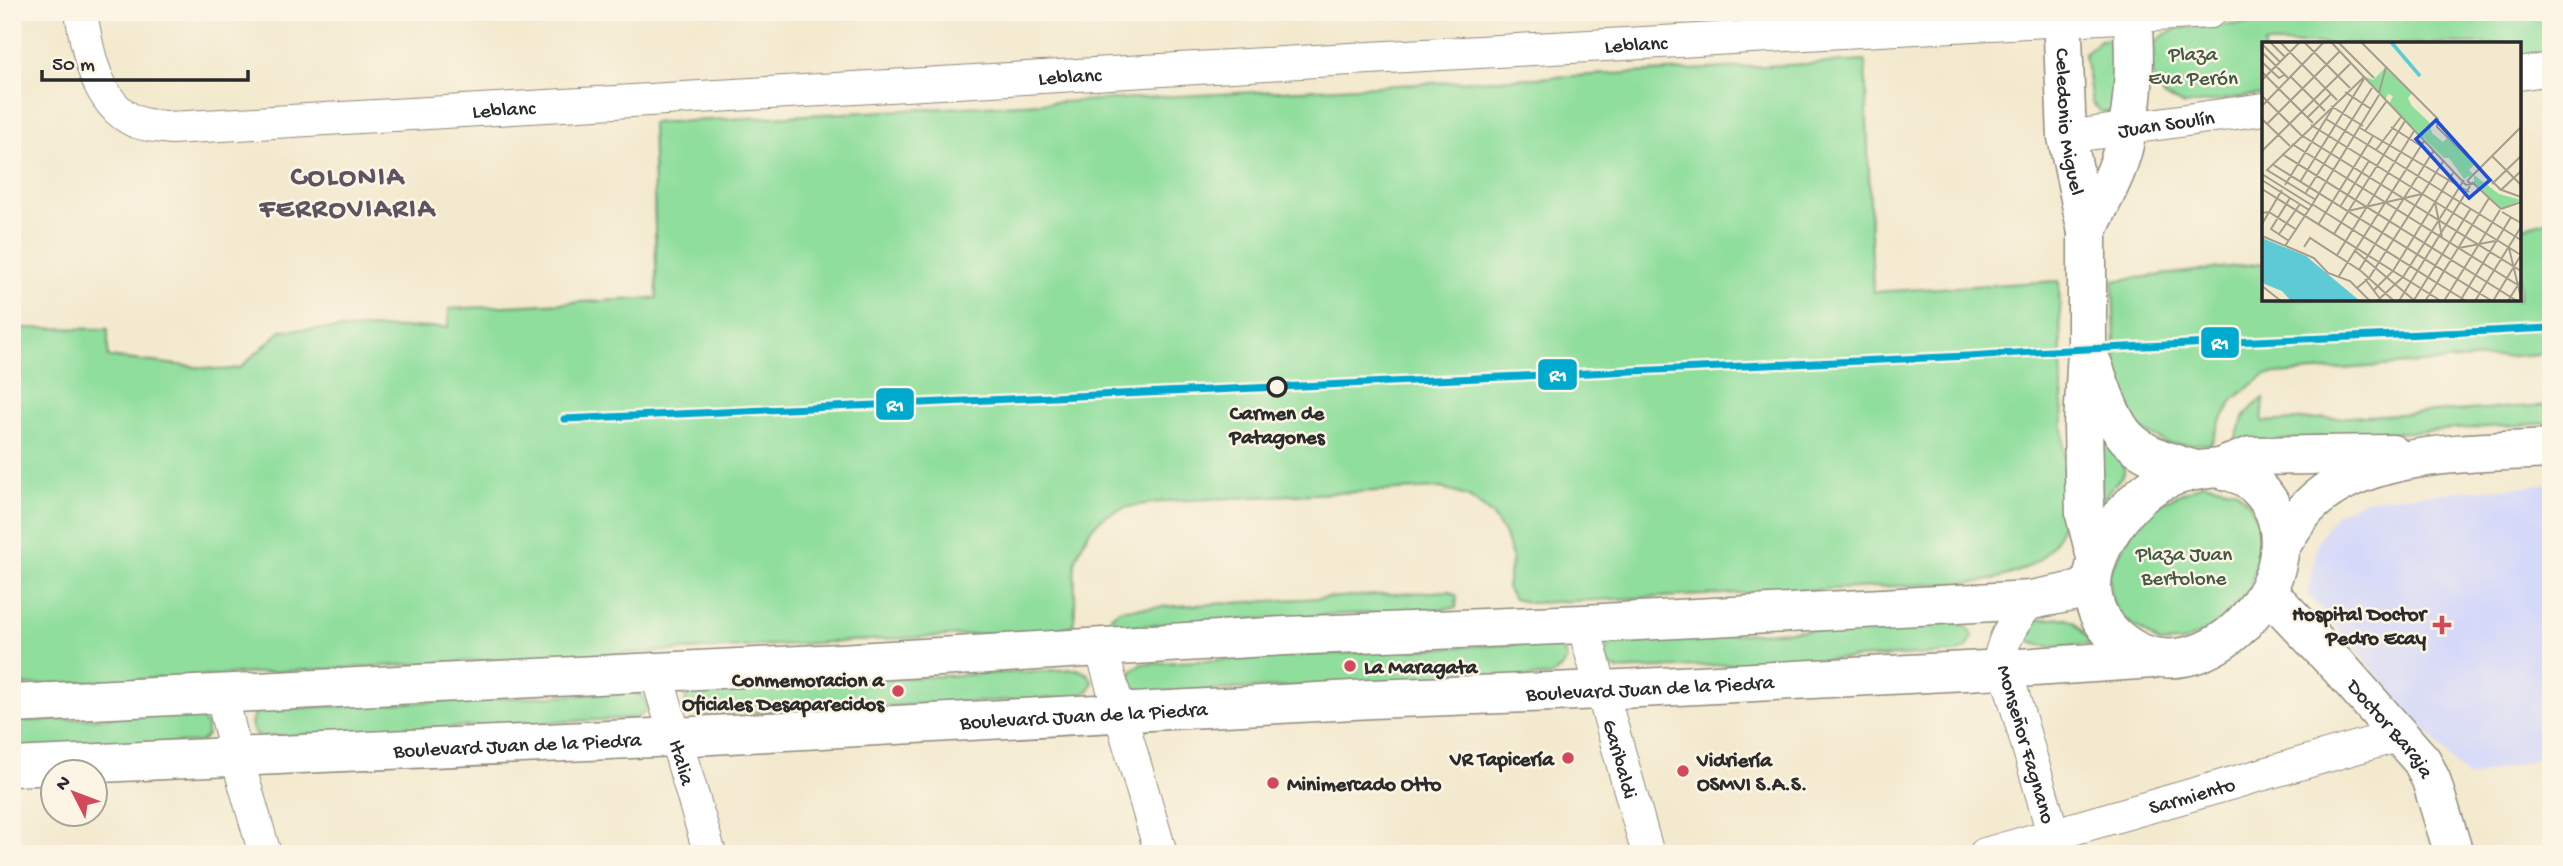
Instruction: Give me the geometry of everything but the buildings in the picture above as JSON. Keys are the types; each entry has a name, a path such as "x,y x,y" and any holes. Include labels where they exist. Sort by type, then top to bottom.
{"main road":[{"name":"Celedonio Miguel","path":"2087,232 2117,168 2128,129 2135,54 2133,15"},
{"name":"Celedonio Miguel","path":"2062,17 2067,137 2087,232 2087,348 2083,426 2085,515 2094,575"},
{"name":"Celedonio Miguel","path":"2087,348 2113,418 2125,437 2143,452 2168,463 2208,469"},
{"name":"Boulevard Juan de la Piedra","path":"2280,547 2297,519 2326,492 2363,472 2412,458 2551,449"},
{"name":"Boulevard Juan de la Piedra","path":"2094,575 2106,541 2126,510 2166,479 2251,456 2388,453 2412,458"},
{"name":"Boulevard Juan de la Piedra","path":"12,767 675,737 2187,658 2222,641 2250,615 2268,592 2280,547 2279,523 2269,503 2247,479 2208,469"},
{"path":"12,704 656,672 1298,635 1583,624 2031,600 2094,575 2095,607 2102,623 2119,639 2153,659"},
{"name":"Doctor Baraja","path":"2268,592 2422,761 2431,780 2454,854"}],"street":[{"name":"Leblanc","path":"81,12 95,71 110,104 135,122 171,128 2133,15"},
{"path":"2133,15 2210,12"},
{"path":"2521,74 2551,69"},
{"name":"Juan Soulín","path":"2067,137 2262,109"},
{"name":"Monseñor Fagnano","path":"2031,600 2006,635 2001,653 2056,843"},
{"name":"Garibaldi","path":"1583,624 1648,854"},
{"path":"1101,648 1161,854"},
{"name":"Italia","path":"656,672 710,854"},
{"path":"221,692 265,854"},
{"name":"Sarmiento","path":"1985,854 2056,843 2400,735"}],"shaded area":[{"name":"Hospital Doctor Pedro Ecay","path":"2551,484 2551,760 2541,758 2467,778 2308,594 2318,540 2336,514 2368,499"}],"green space":[{"name":"Plaza Eva Perón","path":"2436,12 2551,12 2551,51 2521,56 2521,42 2262,42 2262,94 2185,105 2164,97 2150,65 2150,56 2158,40 2179,28"},
{"path":"2114,39 2125,45 2111,112 2102,112 2092,103 2085,54 2100,40"},
{"path":"1865,61 1873,292 2059,281 2065,500 2062,521 2059,533 2045,554 2027,567 2005,576 1982,582 1531,603 1514,599 1507,588 1512,557 1504,533 1491,514 1469,497 1441,488 1168,501 1117,511 1106,516 1089,532 1076,560 1073,625 1058,630 12,686 12,324 25,328 108,329 108,357 223,370 240,368 282,330 448,327 449,309 657,298 652,123"},
{"path":"2551,220 2551,353 2265,375 2234,399 2211,444 2168,444 2138,427 2116,379 2113,281 2262,263 2262,301 2521,301 2521,228"},
{"path":"2264,398 2262,422 2551,405 2551,423 2235,443 2245,417"},
{"name":"Plaza Juan Bertolone","path":"2105,435 2124,468 2124,473 2101,502 2099,437"},
{"name":"Plaza Juan Bertolone","path":"2204,483 2236,490 2250,504 2263,532 2250,589 2214,628 2183,642 2160,643 2118,615 2111,598 2109,573 2143,511"},
{"path":"1449,591 1457,596 1456,608 1117,627 1112,623 1111,616 1121,609"},
{"path":"2067,618 2074,622 2093,644 2045,646 2029,640 2024,634 2031,620"},
{"path":"1953,622 1966,626 1973,636 1967,648 1957,653 1618,670 1609,665 1605,656 1607,648 1614,641"},
{"path":"1551,642 1562,649 1567,659 1551,676 1141,693 1131,681 1132,670 1142,664"},
{"path":"1077,669 1088,674 1093,682 1089,690 1079,697 694,715 685,702 693,689"},
{"path":"634,692 642,696 647,705 645,712 637,718 260,737 251,724 258,710"},
{"path":"197,713 207,726 207,735 201,742 12,751 12,722"}],"transit line":[{"name":"R1","path":"564,419 2551,328"}],"place":[{"name":"Carmen de Patagones","path":"1277,387"},
{"name":"Hospital Doctor Pedro Ecay","path":"2442,625"},
{"name":"La Maragata","path":"1350,666"},
{"name":"Conmemoracion a Oficiales Desaparecidos","path":"898,691"},
{"name":"VR Tapicería","path":"1568,758"},
{"name":"Vidriería OSMVI S.A.S.","path":"1683,771"},
{"name":"Minimercado Otto","path":"1273,783"}],"district":[{"name":"COLONIA FERROVIARIA","path":"348,190"}]}
